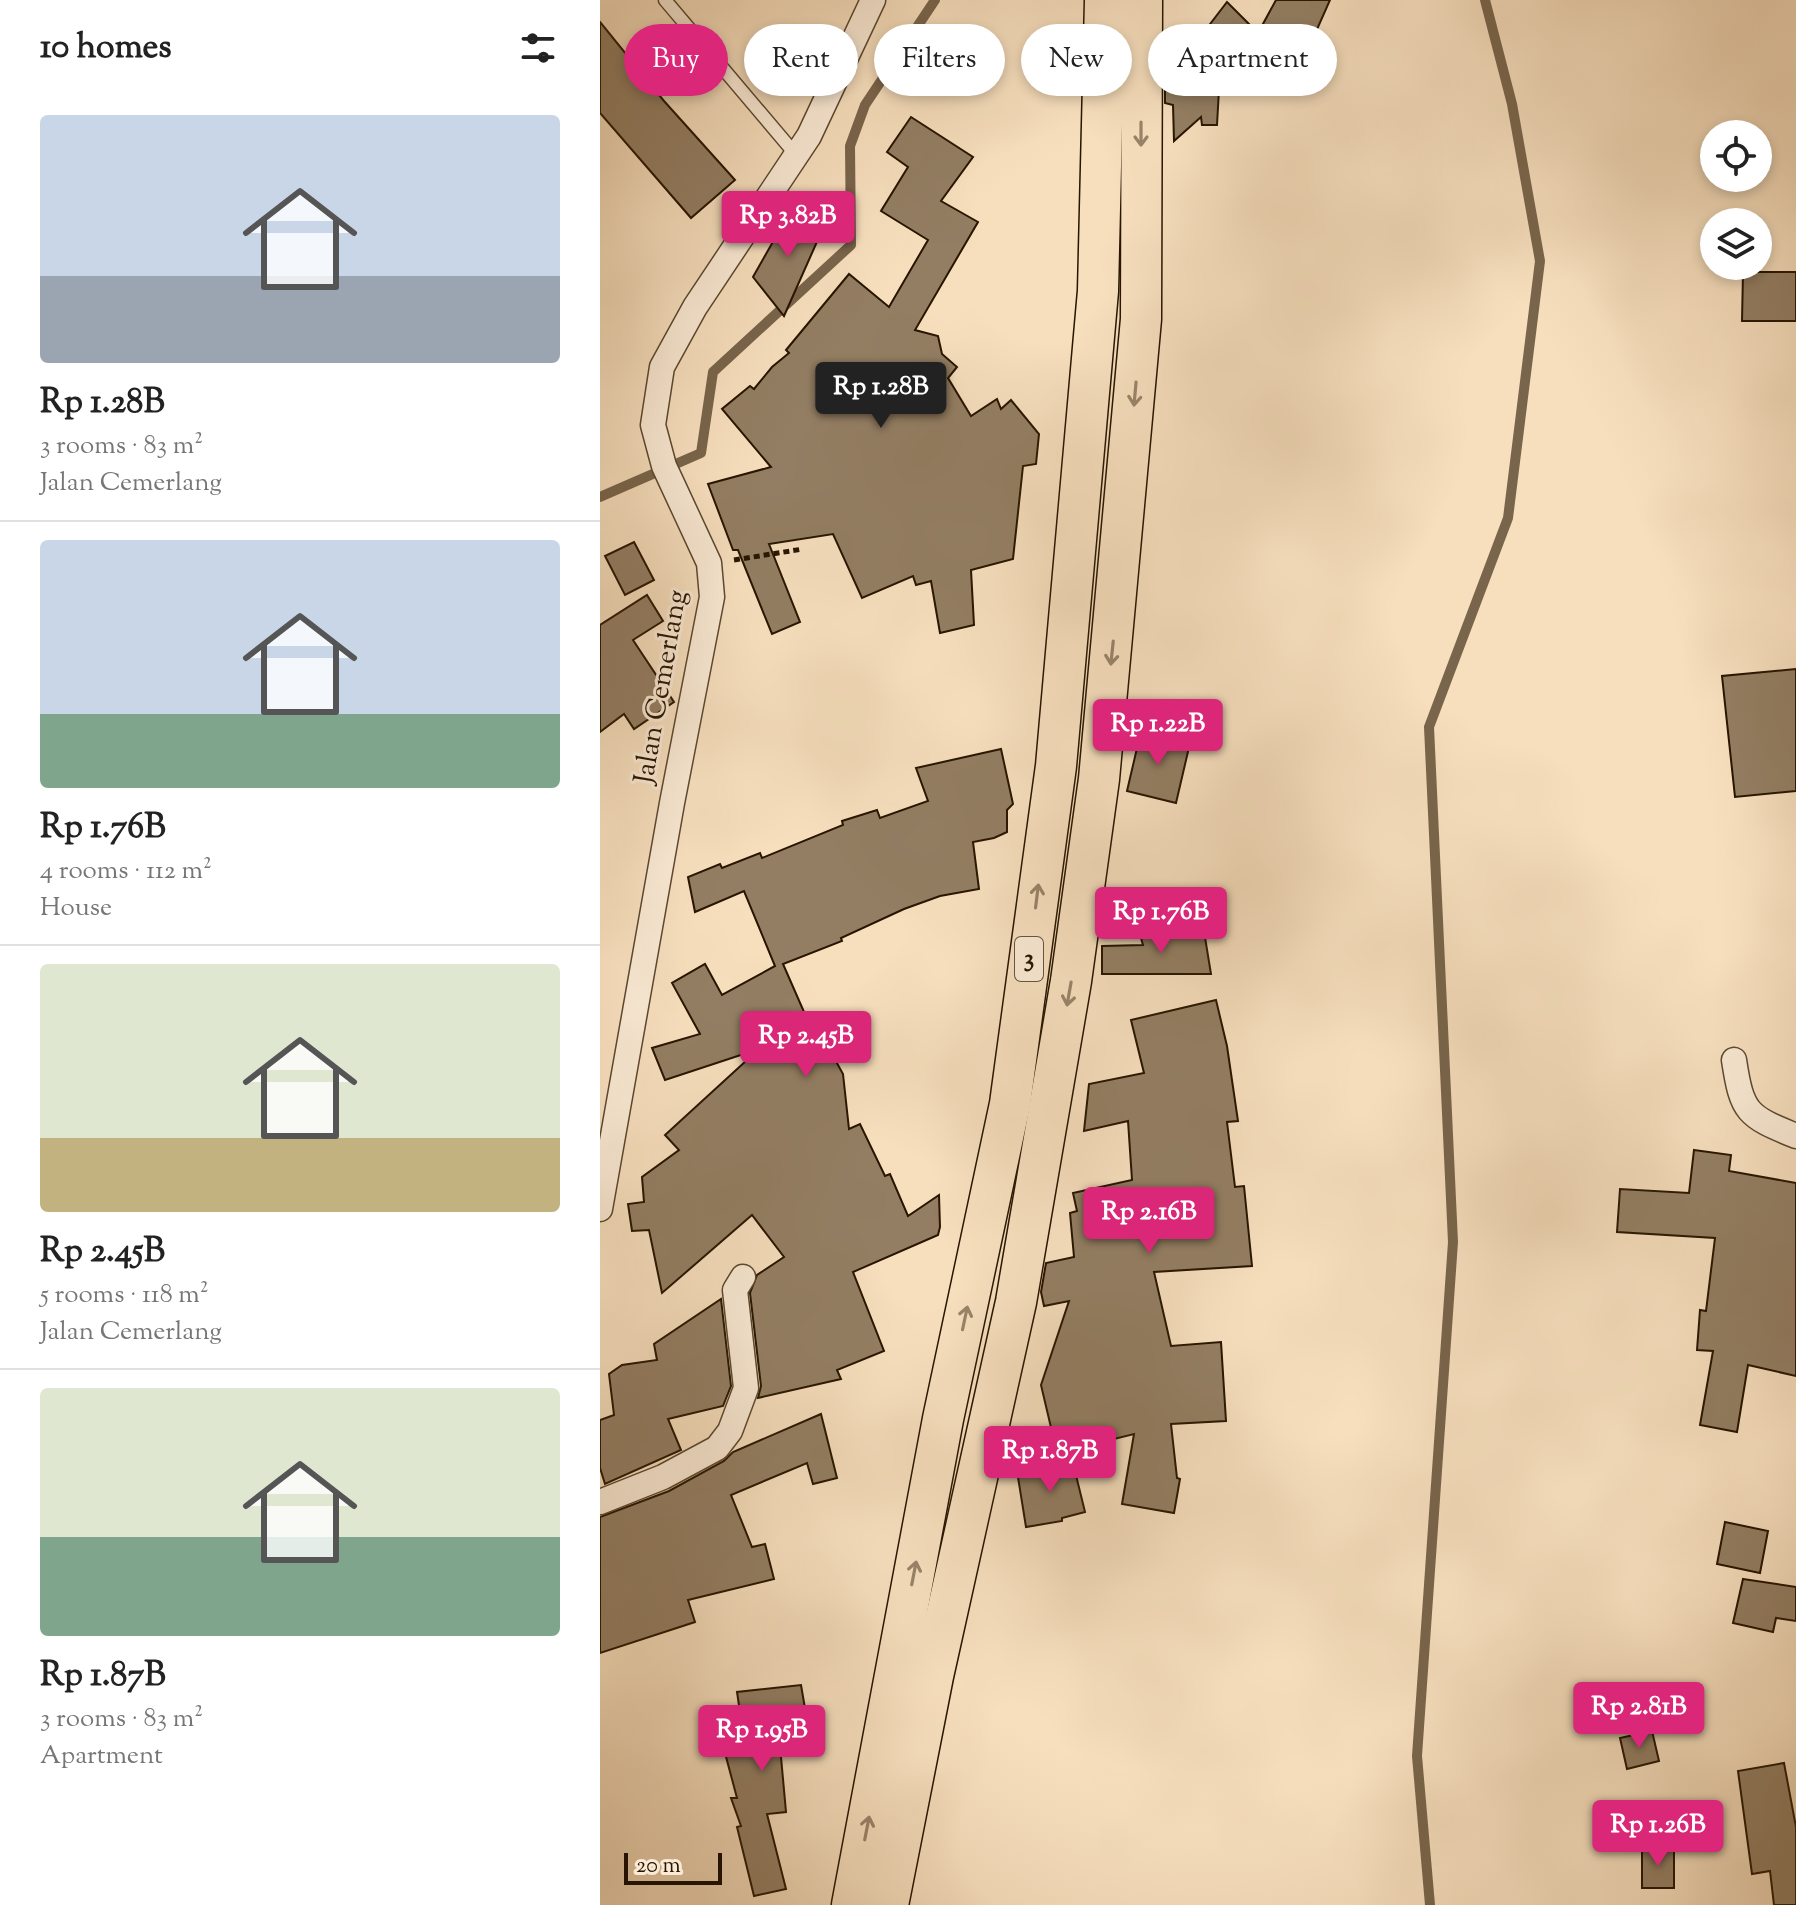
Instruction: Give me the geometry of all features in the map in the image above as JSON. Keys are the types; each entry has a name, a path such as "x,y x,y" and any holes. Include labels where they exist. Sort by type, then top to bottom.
{"main road":[{"name":"3","path":"852,1905 943,1419 1010,1104 1056,766 1098,291 1105,0"},
{"name":"3","path":"888,1905 933,1676 1016,1302 1071,981 1099,779 1141,319 1142,0"}],"street":[{"name":"Jalan Cemerlang","path":"600,1209 712,597 709,563 664,466 653,425 655,396 662,367 676,338 797,156 873,0"},
{"path":"1734,1060 1740,1098 1749,1111 1764,1123 1796,1136"},
{"path":"600,1502 663,1477 717,1448 730,1431 746,1388 735,1290 743,1277"}],"lane":[{"path":"665,0 797,156"}],"path":[{"path":"709,563 803,549"}],"building":[{"path":"1276,0 1330,0 1319,24 1263,24"},
{"path":"1227,2 1249,24 1210,24"},
{"path":"600,22 624,52 624,96 660,96 735,180 691,218 600,113"},
{"path":"1165,96 1219,96 1217,125 1202,125 1201,117 1174,141 1173,105 1165,103"},
{"path":"911,117 973,157 941,201 978,222 915,330 938,336 942,354 957,367 948,378 971,416 997,399 1001,409 1011,400 1039,434 1036,464 1023,466 1013,559 971,570 974,625 940,633 931,581 916,585 913,576 862,598 833,534 769,544 800,622 772,634 738,550 733,550 708,484 771,467 722,409 750,386 754,389 772,367 789,353 786,350 849,274 889,307 928,240 881,211 908,167 887,152"},
{"path":"792,208 824,226 784,316 753,277"},
{"path":"1772,272 1796,272 1796,321 1742,321 1743,280 1772,280"},
{"path":"634,542 654,580 625,595 605,556"},
{"path":"647,595 663,621 633,640 674,702 634,729 624,714 600,732 600,625"},
{"path":"1796,669 1796,791 1735,797 1722,676"},
{"path":"1141,731 1190,743 1176,803 1127,791"},
{"path":"1001,749 1013,804 1007,810 1007,832 973,842 979,889 940,896 904,909 841,938 842,941 783,964 815,1037 821,1034 843,1074 849,1129 860,1124 885,1176 890,1174 908,1216 939,1195 940,1227 938,1235 853,1272 884,1351 837,1370 841,1379 758,1398 761,1386 750,1293 757,1275 784,1257 752,1215 662,1293 649,1230 632,1231 628,1204 644,1202 642,1177 679,1150 665,1135 759,1049 665,1080 652,1048 700,1034 672,983 705,964 722,995 775,966 744,891 695,912 688,877 760,853 762,858 843,825 842,821 877,810 880,818 928,801 916,768"},
{"path":"1203,925 1211,974 1102,974 1102,946 1143,945 1141,938"},
{"path":"1216,1000 1227,1046 1238,1121 1227,1122 1235,1187 1244,1186 1252,1266 1154,1272 1171,1346 1221,1342 1226,1421 1171,1424 1177,1478 1180,1479 1174,1513 1122,1504 1134,1434 1057,1453 1041,1385 1069,1301 1044,1306 1041,1292 1046,1263 1074,1257 1070,1213 1077,1211 1073,1193 1132,1180 1128,1121 1084,1131 1089,1084 1144,1073 1131,1020"},
{"path":"1694,1150 1731,1155 1729,1171 1796,1183 1796,1376 1748,1365 1737,1432 1700,1425 1713,1351 1697,1350 1700,1310 1706,1311 1715,1238 1617,1232 1620,1189 1689,1193"},
{"path":"721,1299 731,1386 723,1406 668,1419 681,1450 605,1484 600,1468 600,1420 614,1415 609,1374 622,1365 657,1360 654,1344"},
{"path":"821,1414 837,1478 813,1484 807,1463 731,1495 752,1547 765,1544 774,1579 688,1600 695,1622 600,1653 600,1517 669,1491 724,1461 733,1452"},
{"path":"1073,1463 1085,1512 1062,1518 1062,1521 1026,1527 1017,1471"},
{"path":"1725,1522 1768,1531 1760,1573 1717,1564"},
{"path":"1743,1579 1796,1587 1796,1621 1776,1618 1773,1632 1733,1623"},
{"path":"801,1685 807,1720 807,1746 780,1746 786,1812 767,1814 786,1889 754,1896 737,1827 741,1826 731,1798 737,1798 717,1723 741,1719 737,1692"},
{"path":"1652,1731 1659,1761 1627,1769 1620,1738"},
{"path":"1784,1763 1796,1827 1796,1905 1774,1905 1770,1871 1752,1874 1738,1771"},
{"path":"1674,1848 1674,1888 1642,1888 1642,1849"}],"waterway":[{"path":"600,497 701,453 713,372 851,245 850,146 865,105 935,0"},
{"path":"1430,1905 1417,1756 1453,1242 1429,727 1508,518 1540,261 1512,104 1485,0"}]}
